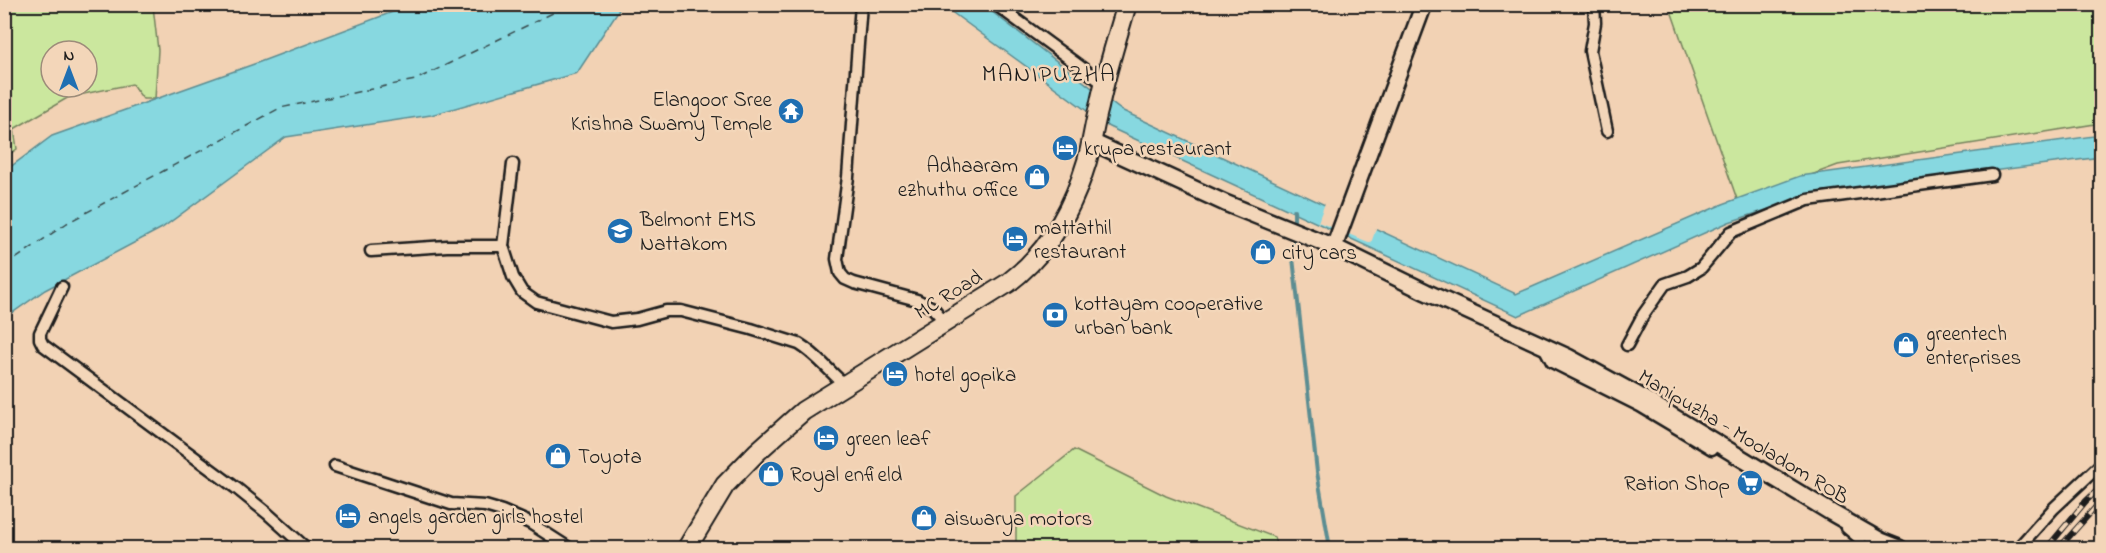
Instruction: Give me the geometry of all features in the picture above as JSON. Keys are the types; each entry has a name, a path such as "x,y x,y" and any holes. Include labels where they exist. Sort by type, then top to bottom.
{"highway":[{"name":"MC Road","path":"687,549 714,501 740,469 803,411 1008,282 1022,272 1045,247 1066,213 1084,171 1127,4"}],"main road":[{"path":"1334,247 1424,4"},
{"name":"Manipuzha - Mooladom ROB","path":"1092,142 1226,203 1334,247 1568,357 1634,393 1832,513 1899,549"}],"street":[{"path":"861,4 848,177 838,267 845,279 917,300 933,308 945,322"},
{"path":"995,4 1102,94"},
{"path":"1594,4 1595,23 1590,51 1607,131"},
{"path":"513,164 503,246 513,276 522,292 536,302 611,322 637,320 673,310 706,316 799,344 810,351 829,372 844,384"},
{"path":"1627,345 1643,315 1665,284 1688,276 1701,268 1731,232 1808,200 1992,175"},
{"path":"371,250 503,246"},
{"path":"62,287 40,333 43,345 236,488 306,549"},
{"path":"1544,347 1552,362 1640,406 1854,532 1860,538 1860,549"},
{"path":"2018,549 2054,508 2102,463"},
{"path":"335,466 451,504 485,506 502,512 530,523 569,549"}],"green space":[{"path":"4,5 157,5 153,6 158,50 155,99 143,99 132,84 99,91 99,39 39,39 39,99 66,99 14,129 17,149 5,157"},
{"path":"1669,5 2101,5 2101,123 1838,165 1738,202"},
{"path":"1074,450 1166,496 1274,537 1277,548 1016,548 1016,496"}],"water":[{"path":"411,5 622,5 577,73 431,115 286,137 162,228 45,290 5,318 5,171 52,136"},
{"path":"942,5 983,5 1121,110 1516,294 1723,204 1800,176 2101,135 2101,157 1819,193 1729,222 1518,316 1109,127"}],"pier":[{"path":"1325,203 1377,226 1371,243 1318,222"}],"waterway":[{"path":"1294,210 1294,227"},
{"path":"1294,234 1293,258 1317,472 1330,548"}],"ferry route":[{"path":"4,267 67,223 280,108 415,80 561,9 561,4"}],"railway":[{"path":"2047,548 2086,501 2102,486"},
{"path":"2059,548 2102,500"}],"place":[{"name":"Elangoor Sree Krishna Swamy Temple","path":"791,111"},
{"name":"krupa restaurant","path":"1065,148"},
{"name":"Adhaaram ezhuthu office","path":"1037,177"},
{"name":"Belmont EMS Nattakom","path":"620,231"},
{"name":"mattathil restaurant","path":"1015,239"},
{"name":"city cars","path":"1263,252"},
{"name":"kottayam cooperative urban bank","path":"1055,315"},
{"name":"greentech enterprises","path":"1906,345"},
{"name":"hotel gopika","path":"895,374"},
{"name":"green leaf","path":"826,438"},
{"name":"Toyota","path":"558,456"},
{"name":"Royal enfield","path":"771,474"},
{"name":"Ration Shop","path":"1750,483"},
{"name":"angels garden girls hostel","path":"348,516"},
{"name":"aiswarya motors","path":"924,518"}],"district":[{"name":"MANIPUZHA","path":"1049,73"}]}
